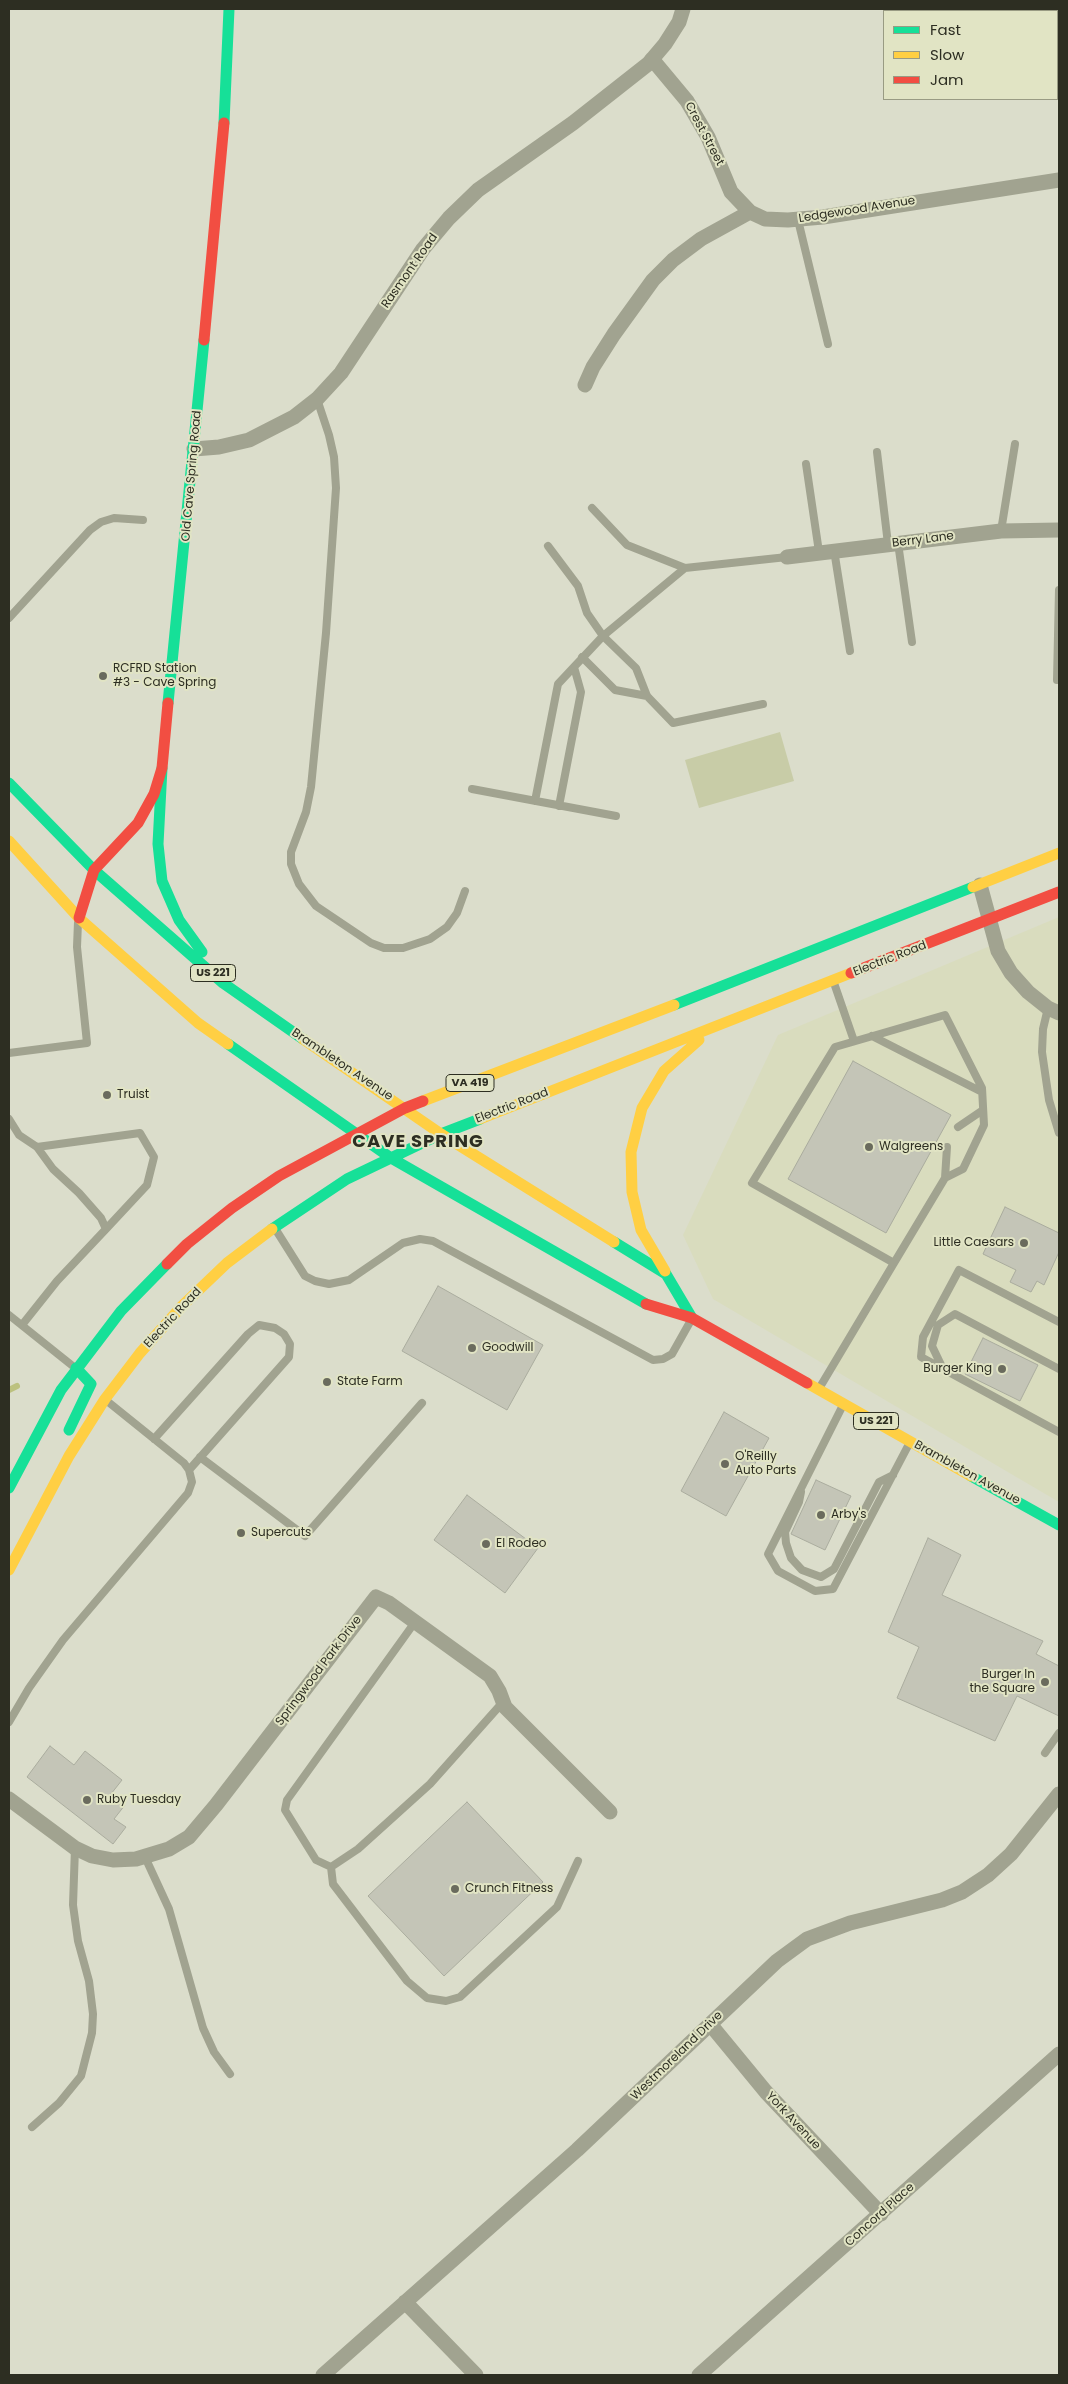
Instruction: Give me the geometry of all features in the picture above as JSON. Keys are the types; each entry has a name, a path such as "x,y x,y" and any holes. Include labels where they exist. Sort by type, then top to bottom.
{"main road":[{"name":"Old Cave Spring Road","path":"79,918 94,870 138,823 154,794 162,768 224,130 229,9"},
{"path":"162,768 158,844 162,881 179,920 223,982"},
{"name":"Brambleton Avenue","path":"9,783 94,870 223,982 327,1057 405,1108 440,1134 666,1274 692,1318"},
{"name":"Brambleton Avenue","path":"9,842 79,918 198,1023 391,1158 646,1304 692,1318 1059,1525"},
{"name":"VA 419","path":"9,1488 61,1390 121,1310 187,1244 232,1208 279,1176 405,1108 1059,853"},
{"name":"Electric Road","path":"9,1570 55,1481 105,1399 140,1353 182,1306 227,1264 274,1227 347,1180 440,1134 1059,892"},
{"path":"666,1274 641,1230 632,1192 631,1152 642,1108 664,1071 711,1029"},
{"path":"55,1481 66,1438 91,1384 76,1368"}],"street":[{"name":"Rasmont Road","path":"194,449 219,447 249,440 294,418 317,399 341,373 423,249 448,218 478,190 573,123 652,59 665,44 679,22 683,9"},
{"name":"Crest Street","path":"652,59 686,101 708,137 731,192 750,212"},
{"name":"Ledgewood Avenue","path":"750,212 765,219 798,220 1059,180"},
{"path":"585,385 592,367 653,280 673,260 700,239 750,212"},
{"name":"Berry Lane","path":"787,557 1001,531 1059,530"},
{"path":"980,885 998,951 1011,973 1028,992 1054,1011"},
{"name":"Springwood Park Drive","path":"9,1799 75,1848 92,1856 113,1860 145,1857 170,1849 189,1837 246,1768 373,1599 381,1598 490,1676 503,1702 514,1716 610,1812"},
{"name":"Westmoreland Drive","path":"323,2375 577,2150 777,1961 807,1940 850,1924 942,1900 962,1892 988,1875 1011,1854 1059,1794"},
{"name":"York Avenue","path":"710,2024 766,2092 881,2214"},
{"name":"Concord Place","path":"699,2375 1059,2054"},
{"path":"405,2302 476,2375"}],"lane":[{"path":"798,220 828,344"},
{"path":"317,399 329,435 336,488 326,633 311,787 306,812 291,852 291,864 299,884 316,906 371,943 384,948 403,948 430,939 447,927 457,913 465,891"},
{"path":"1001,531 1015,444"},
{"path":"877,452 912,642"},
{"path":"806,464 850,651"},
{"path":"592,508 627,545 685,568 787,557"},
{"path":"9,618 90,530 101,522 114,518 143,520"},
{"path":"548,546 578,586 588,613 602,636 636,668 647,696 673,723 763,704"},
{"path":"535,801 558,684 602,636 685,568"},
{"path":"1057,680 1059,590"},
{"path":"582,657 615,690 647,696"},
{"path":"559,806 581,692 574,667"},
{"path":"472,789 616,816"},
{"path":"9,1053 87,1043 77,948 79,918"},
{"path":"833,981 854,1041"},
{"path":"1054,1011 1043,1029 1042,1052 1049,1100 1059,1133"},
{"path":"894,1263 752,1183 835,1047 945,1015 982,1092 984,1125 963,1169 945,1178"},
{"path":"872,1036 982,1092"},
{"path":"958,1127 983,1110"},
{"path":"9,1119 19,1135 38,1147 53,1169 79,1193 101,1218 106,1229"},
{"path":"22,1325 57,1281 147,1186 154,1157 140,1134 38,1147"},
{"path":"819,1389 945,1178 947,1147"},
{"path":"274,1227 305,1276 328,1284 349,1280 403,1243 420,1239 434,1241 653,1360 663,1359 672,1354 692,1318"},
{"path":"1059,1322 960,1270 923,1337 921,1357 1059,1432"},
{"path":"942,1369 932,1346 938,1325 956,1314 1059,1369"},
{"path":"9,1315 76,1368"},
{"path":"154,1439 248,1334 260,1325 275,1328 284,1334 290,1344 289,1357 189,1470"},
{"path":"9,1722 29,1688 63,1640 188,1492 192,1482 189,1470 105,1399"},
{"path":"202,1455 305,1536 422,1402"},
{"path":"844,1403 802,1482 768,1554 778,1571 814,1591 833,1589 910,1441"},
{"path":"802,1482 799,1502 785,1532 786,1543 791,1558 802,1570 821,1577 834,1569 879,1482 893,1475"},
{"path":"415,1622 287,1800 285,1810 312,1856 323,1864 330,1866 358,1849 430,1784 503,1702"},
{"path":"1045,1753 1059,1733"},
{"path":"32,2127 58,2103 81,2076 92,2033 89,1981 78,1941 73,1905 75,1848"},
{"path":"145,1857 170,1909 204,2028 214,2052 230,2074"},
{"path":"330,1866 333,1884 407,1981 427,1998 446,2000 460,1997 557,1907 578,1861"}],"shaded area":[{"path":"780,732 794,781 699,808 685,760"},
{"path":"1059,917 1059,1502 713,1299 683,1235 778,1035"}],"building":[{"name":"Walgreens","path":"853,1061 951,1115 886,1233 788,1179"},
{"name":"Little Caesars","path":"1005,1207 1059,1233 1059,1252 1044,1285 1037,1281 1031,1292 1010,1282 1016,1270 983,1254"},
{"name":"Goodwill","path":"438,1286 543,1345 507,1410 402,1351"},
{"name":"Burger King","path":"983,1338 1038,1365 1020,1401 965,1374"},
{"name":"O'Reilly Auto Parts","path":"724,1412 769,1438 726,1516 681,1491"},
{"name":"Arby's","path":"816,1480 851,1496 825,1550 791,1534"},
{"name":"El Rodeo","path":"467,1495 538,1548 505,1593 434,1540"},
{"path":"928,1538 961,1555 942,1595 1043,1641 1036,1654 1059,1666 1059,1716 1017,1696 995,1741 897,1698 919,1647 888,1632"},
{"name":"Ruby Tuesday","path":"50,1746 74,1765 85,1751 122,1780 111,1794 125,1805 114,1819 126,1827 113,1844 27,1777"},
{"name":"Crunch Fitness","path":"467,1802 543,1882 444,1976 368,1896"}],"waterway":[{"path":"9,1390 17,1386"}],"traffic: fast":[{"path":"224,123 229,9"},
{"path":"168,703 204,340"},
{"path":"162,768 158,844 162,881 179,920 202,952"},
{"path":"9,783 94,870 223,983 303,1039"},
{"path":"674,1005 973,887"},
{"path":"228,1044 391,1158 646,1304"},
{"path":"272,1229 347,1179 441,1134 480,1119"},
{"path":"614,1242 666,1274 692,1318"},
{"path":"9,1488 61,1390 121,1311 167,1264"},
{"path":"69,1430 91,1384 76,1368"},
{"path":"971,1476 1059,1525"}],"traffic: slow":[{"path":"9,841 79,918 198,1023 228,1044"},
{"path":"973,887 1059,853"},
{"path":"480,1119 851,973"},
{"path":"423,1101 674,1005"},
{"path":"303,1039 441,1134 614,1242"},
{"path":"665,1271 641,1230 632,1192 631,1152 642,1108 664,1071 699,1040"},
{"path":"9,1570 69,1456 105,1399 140,1353 182,1306 227,1263 272,1229"},
{"path":"807,1383 971,1476"}],"traffic: jam":[{"path":"204,340 224,123"},
{"path":"79,918 94,870 138,823 154,794 162,768 168,703"},
{"path":"851,973 1059,892"},
{"path":"167,1264 187,1244 232,1208 279,1176 405,1108 423,1101"},
{"path":"646,1304 692,1318 807,1383"}],"place":[{"name":"RCFRD Station #3 - Cave Spring","path":"103,676"},
{"name":"Truist","path":"107,1095"},
{"name":"Walgreens","path":"869,1147"},
{"name":"Little Caesars","path":"1024,1243"},
{"name":"Goodwill","path":"472,1348"},
{"name":"Burger King","path":"1002,1369"},
{"name":"State Farm","path":"327,1382"},
{"name":"O'Reilly Auto Parts","path":"725,1464"},
{"name":"Arby's","path":"821,1515"},
{"name":"Supercuts","path":"241,1533"},
{"name":"El Rodeo","path":"486,1544"},
{"name":"Burger In the Square","path":"1045,1682"},
{"name":"Ruby Tuesday","path":"87,1800"},
{"name":"Crunch Fitness","path":"455,1889"}],"district":[{"name":"CAVE SPRING","path":"418,1142"}]}
